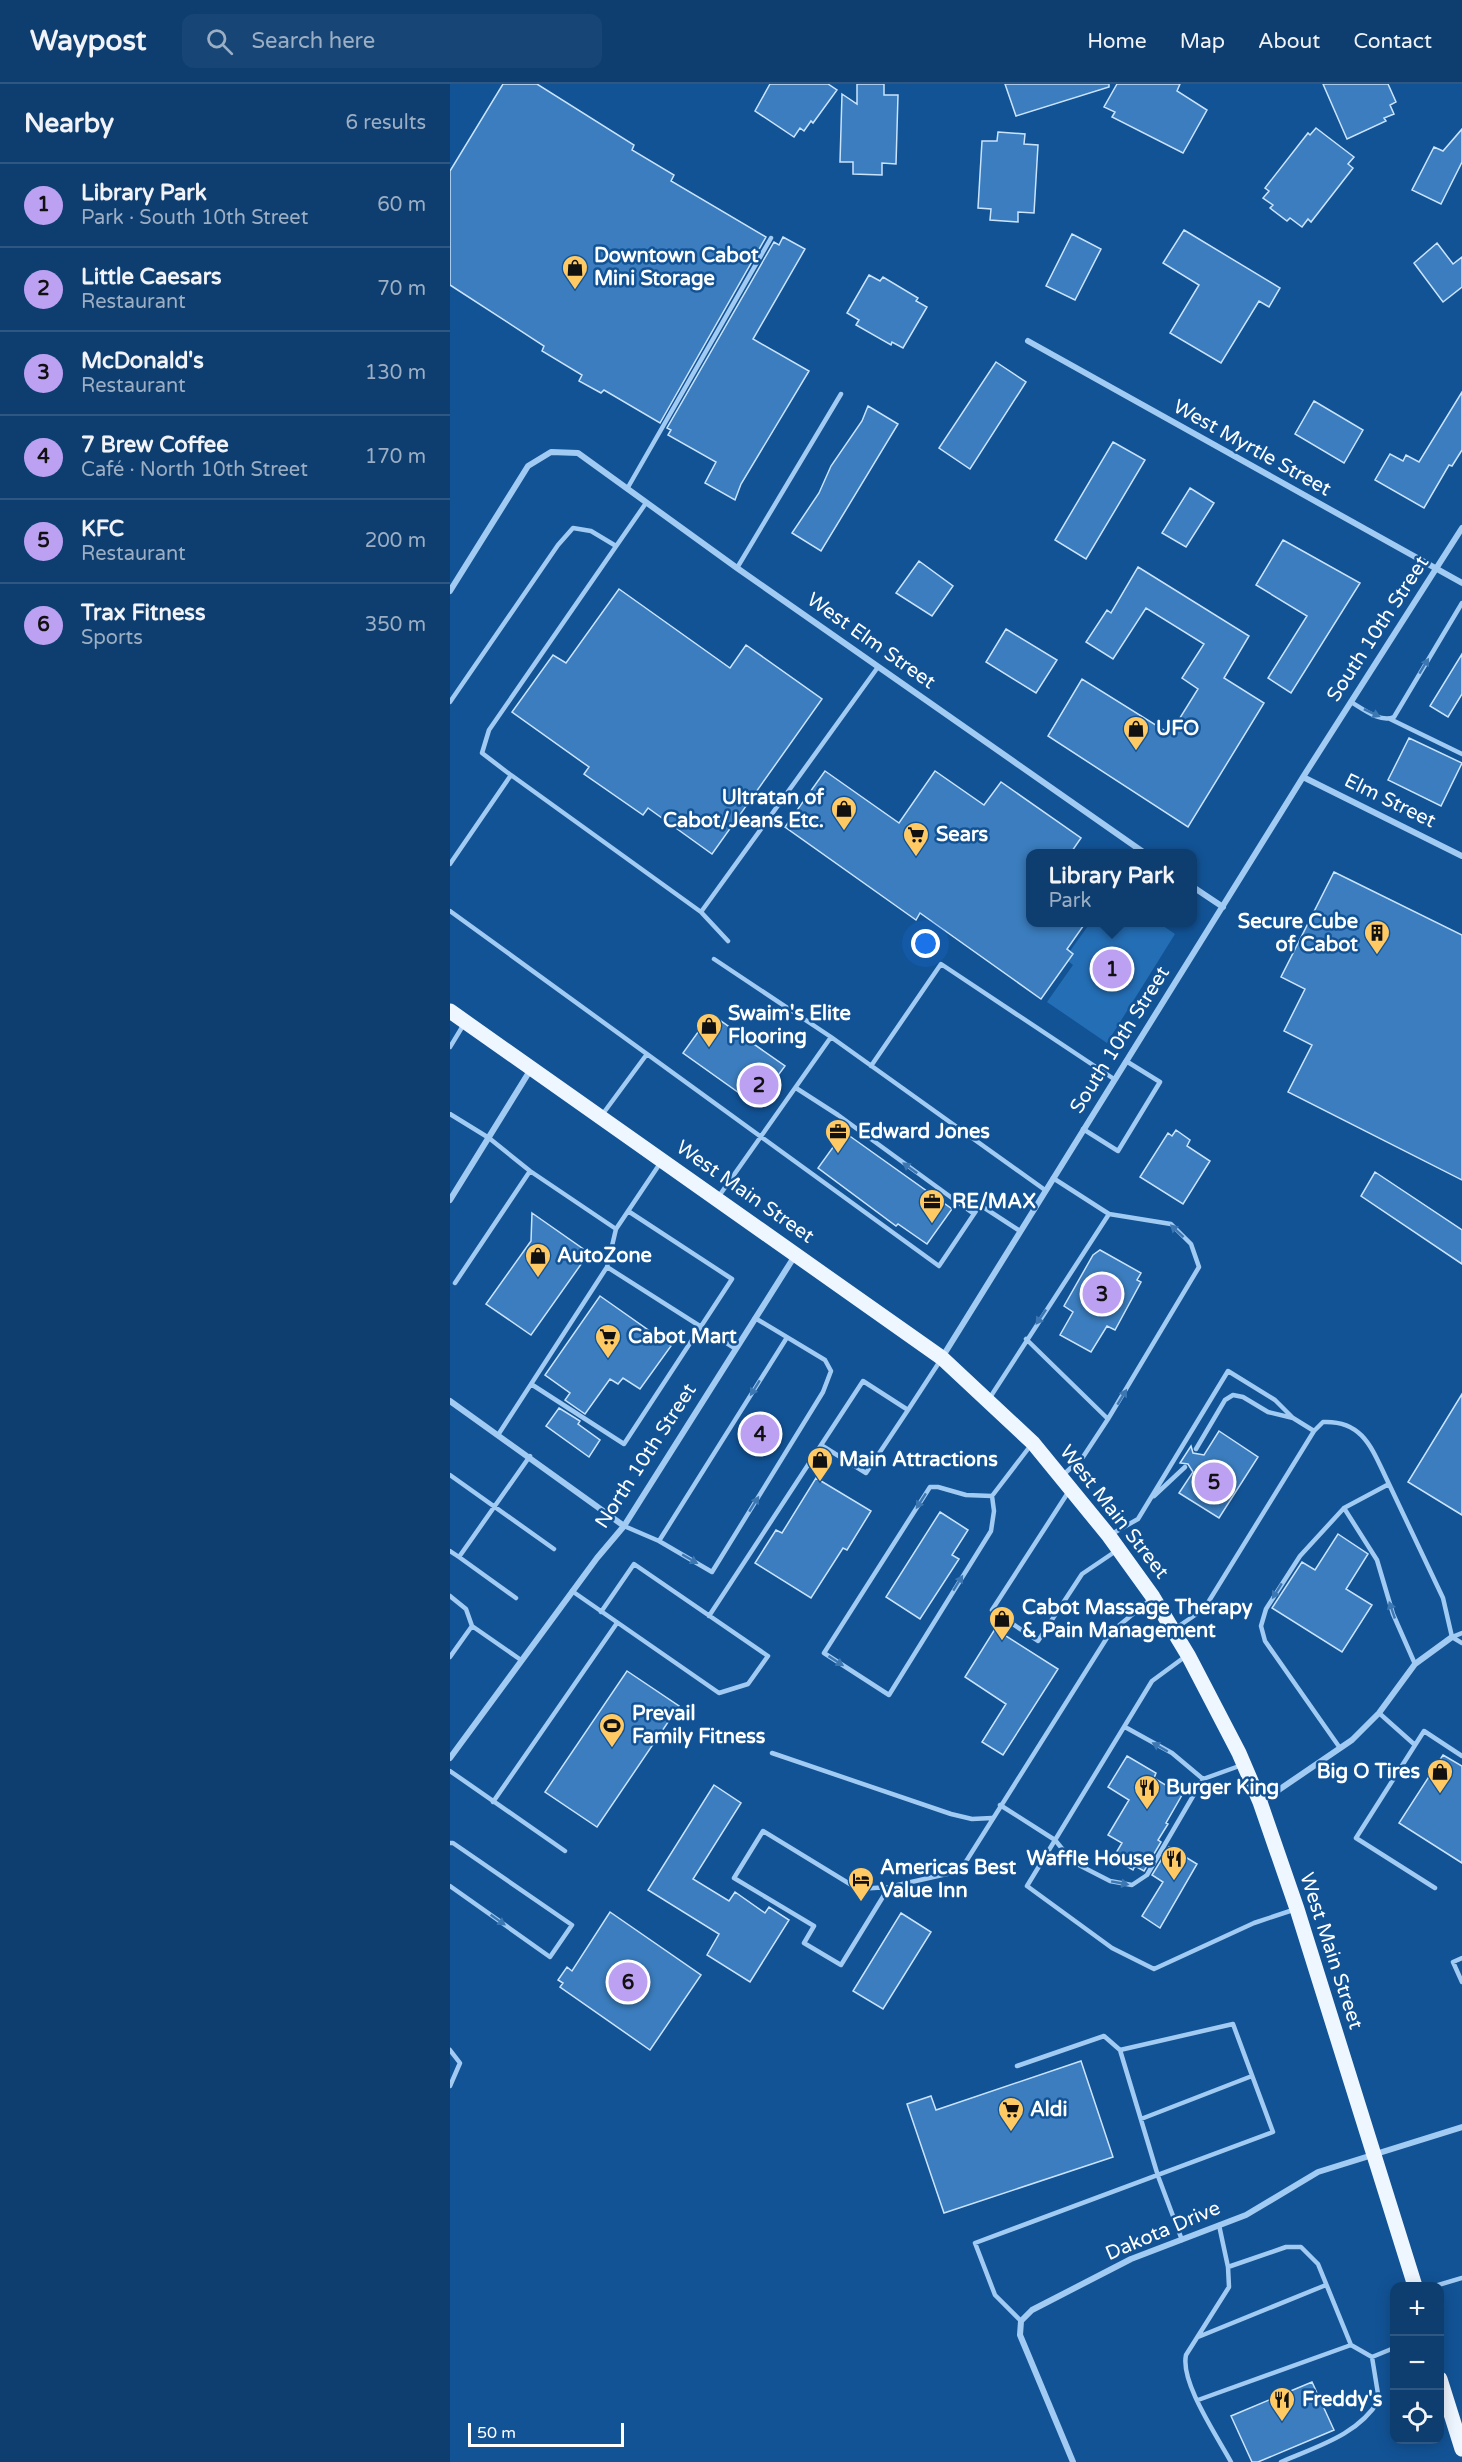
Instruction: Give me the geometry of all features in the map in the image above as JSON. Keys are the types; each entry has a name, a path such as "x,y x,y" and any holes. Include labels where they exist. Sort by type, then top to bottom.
{"main road":[{"name":"West Main Street","path":"450,1011 942,1358 1033,1443 1109,1536 1174,1630 1244,1764 1260,1802 1297,1909 1414,2282"},
{"path":"1443,2390 1462,2449"}],"street":[{"name":"West Myrtle Street","path":"1028,340 1462,583"},
{"name":"West Elm Street","path":"451,589 528,466 551,452 578,453 737,568 1139,849"},
{"name":"South 10th Street","path":"942,1358 1303,777 1462,528"},
{"name":"Elm Street","path":"1303,777 1462,856"},
{"path":"1197,890 1222,907"},
{"path":"450,1200 532,1068"},
{"name":"North 10th Street","path":"450,1758 572,1591 624,1526 754,1318 797,1254"},
{"path":"450,1401 530,1456 624,1526"},
{"path":"1260,1802 1340,1748 1379,1713 1415,1664 1452,1637"},
{"name":"Dakota Drive","path":"1021,2320 1032,2310 1131,2259 1246,2215 1318,2172 1462,2127"},
{"path":"1021,2320 1020,2335 1073,2462"}],"lane":[{"path":"627,489 771,238"},
{"path":"737,568 842,394"},
{"path":"646,503 489,730 482,753 701,912 728,941"},
{"path":"450,702 558,545 573,528 591,531 616,546"},
{"path":"1390,719 1394,717 1462,603"},
{"path":"701,912 878,667"},
{"path":"1351,702 1378,717 1390,719 1462,754"},
{"path":"450,864 512,776"},
{"path":"450,911 939,1266 980,1205 1020,1231"},
{"path":"714,959 831,1037 1045,1190"},
{"path":"871,1066 941,964 1114,1079"},
{"path":"450,1047 466,1022"},
{"path":"717,1198 831,1037"},
{"path":"601,1117 647,1054"},
{"path":"1083,1129 1118,1151 1160,1082 1126,1061"},
{"path":"796,1088 838,1115 974,1214"},
{"path":"450,1114 489,1138 530,1171 616,1229"},
{"path":"498,1435 608,1267 616,1229 663,1160"},
{"path":"455,1283 530,1171"},
{"path":"1053,1178 1110,1214 1171,1224 1191,1244 1200,1267 1108,1419 1066,1482 992,1610 1038,1641 1082,1574 1118,1549"},
{"path":"531,1384 624,1444 732,1279 628,1211"},
{"path":"989,1400 1026,1339 1110,1214"},
{"path":"608,1267 736,1349"},
{"path":"624,1526 659,1541 712,1572 823,1392 831,1371 825,1360 754,1318"},
{"path":"659,1541 786,1339"},
{"path":"1026,1339 1108,1419"},
{"path":"821,1445 866,1473 942,1358"},
{"path":"1109,1536 1138,1519 1228,1371 1275,1400 1293,1418 1314,1431"},
{"path":"710,1616 862,1381 908,1410"},
{"path":"1196,1449 1225,1400 1233,1395 1243,1396 1268,1412 1293,1418"},
{"path":"1174,1630 1203,1609 1314,1431 1323,1422 1336,1421 1362,1433 1443,1598 1452,1637 1462,1643"},
{"path":"992,1496 966,1495 930,1487 824,1653 889,1695 991,1531 994,1511 992,1496 1033,1443"},
{"path":"459,1557 530,1456"},
{"path":"1150,1499 1185,1467"},
{"path":"450,1475 554,1549"},
{"path":"1340,1748 1265,1641 1261,1626 1266,1609 1300,1556 1344,1508 1389,1484"},
{"path":"1344,1508 1377,1560 1393,1614 1415,1664"},
{"path":"450,1551 516,1598"},
{"path":"572,1591 601,1612 719,1693 748,1684 768,1656 634,1564 601,1612"},
{"path":"450,1596 466,1609 472,1626 521,1660"},
{"path":"889,1887 841,1965 804,1943 814,1926 734,1878 763,1831 858,1889 889,1887 960,1871 1110,1633 1153,1597"},
{"path":"493,1802 617,1623"},
{"path":"450,1657 472,1626"},
{"path":"1452,1637 1462,1633"},
{"path":"1188,1655 1152,1682 1027,1886 1112,1948 1154,1969 1254,1923 1297,1909"},
{"path":"1379,1713 1415,1745"},
{"path":"1125,1727 1172,1753 1203,1779"},
{"path":"1435,1888 1356,1838 1424,1731 1462,1756"},
{"path":"772,1753 951,1814 972,1819 992,1818"},
{"path":"1000,1805 1055,1840 1073,1862 1110,1881 1132,1885 1147,1875 1203,1779 1244,1764"},
{"path":"450,1771 565,1851"},
{"path":"450,1843 453,1842 572,1925 550,1957 450,1886"},
{"path":"1462,1958 1453,1962 1462,1982"},
{"path":"1021,2320 995,2295 975,2243 1273,2132 1233,2024 1120,2050"},
{"path":"1017,2066 1104,2036 1120,2050 1158,2176 1182,2240"},
{"path":"450,2050 460,2063 450,2086"},
{"path":"1141,2119 1252,2076"},
{"path":"1219,2225 1230,2288 1186,2355 1184,2366 1198,2400 1231,2462"},
{"path":"1228,2267 1286,2247 1301,2247 1318,2264 1351,2345 1372,2357"},
{"path":"1444,2283 1462,2278"},
{"path":"1198,2337 1326,2285"},
{"path":"1198,2400 1351,2345"},
{"path":"1372,2357 1390,2350"},
{"path":"1281,2462 1353,2430 1370,2415 1379,2400 1372,2357"}],"shaded area":[{"path":"1087,927 1165,927 1175,934 1107,1043 1047,1002 1073,965 1068,961 1073,954 1070,951"}],"building":[{"path":"503,84 537,84 634,145 632,150 674,175 671,181 766,237 660,423 604,390 601,393 579,381 582,375 542,351 544,346 450,285 450,171"},
{"path":"770,84 828,84 837,90 813,123 811,121 804,131 800,128 794,137 755,111"},
{"path":"857,84 884,84 884,95 898,95 896,164 882,163 882,175 853,174 853,162 840,162 842,94 857,104"},
{"path":"1005,84 1109,84 1109,87 1016,116"},
{"path":"1117,84 1180,84 1177,91 1207,110 1183,153 1112,117 1115,112 1104,107"},
{"path":"1323,84 1388,84 1396,102 1390,105 1394,114 1384,118 1386,121 1347,139"},
{"path":"1316,128 1354,157 1348,164 1353,168 1311,222 1308,219 1302,227 1290,218 1287,221 1270,208 1273,205 1263,198 1269,191 1265,188 1308,133 1310,135"},
{"path":"1462,129 1462,162 1441,204 1412,190 1434,147 1443,151"},
{"path":"998,132 1025,134 1024,144 1038,145 1034,213 1018,212 1018,222 990,220 991,209 978,208 982,141 997,141"},
{"path":"1184,230 1280,288 1269,307 1259,301 1221,363 1170,333 1199,285 1163,263"},
{"path":"1072,234 1101,249 1075,300 1046,286"},
{"path":"783,237 805,249 753,339 809,371 741,484 735,500 705,483 716,462 668,435 671,430 667,428 774,242 779,245"},
{"path":"1437,243 1453,264 1462,257 1462,287 1443,302 1414,263"},
{"path":"869,275 880,281 883,277 918,298 916,301 927,307 903,348 892,342 891,345 856,325 859,320 847,313"},
{"path":"996,362 1026,382 970,469 939,448"},
{"path":"1462,392 1462,450 1452,466 1449,465 1424,508 1375,480 1390,454 1403,461 1406,455 1419,462"},
{"path":"1314,401 1363,430 1344,463 1295,434"},
{"path":"868,406 898,424 821,551 792,533 819,493 831,466 862,421"},
{"path":"1113,442 1145,460 1086,559 1055,540"},
{"path":"1190,488 1214,503 1186,547 1162,533"},
{"path":"1283,540 1360,583 1291,693 1268,678 1307,616 1256,585"},
{"path":"919,561 953,586 932,616 896,593"},
{"path":"1138,567 1249,636 1224,678 1264,703 1188,827 1048,736 1082,679 1170,734 1198,689 1182,678 1204,644 1146,608 1113,659 1086,642 1107,610 1111,613"},
{"path":"619,589 730,668 746,645 822,699 712,854 648,808 643,815 584,774 589,767 512,712 553,655 566,663"},
{"path":"1006,629 1057,660 1036,693 986,662"},
{"path":"1462,654 1462,694 1448,717 1430,706"},
{"path":"1409,738 1462,763 1441,806 1388,780"},
{"path":"825,771 899,823 935,771 984,805 1001,782 1081,838 1073,849 1026,849 1026,927 1082,927 1067,949 1073,954 1041,999 920,913 916,920 785,827"},
{"path":"1334,872 1462,935 1462,1180 1288,1092 1312,1045 1284,1031 1305,989 1281,977"},
{"path":"711,1014 785,1066 756,1105 683,1053"},
{"path":"1176,1130 1190,1140 1187,1146 1210,1161 1183,1204 1140,1177 1168,1133 1172,1136"},
{"path":"844,1132 952,1209 927,1244 898,1224 896,1226 818,1168"},
{"path":"1375,1172 1462,1230 1462,1264 1361,1196"},
{"name":"AutoZone","path":"532,1213 589,1253 531,1335 486,1304 531,1241"},
{"path":"1100,1250 1141,1273 1137,1280 1141,1282 1115,1330 1107,1326 1091,1352 1060,1335 1073,1312 1064,1306 1093,1255"},
{"name":"Cabot Mart","path":"600,1296 671,1346 640,1389 623,1378 618,1384 610,1379 585,1414 565,1400 570,1393 545,1375"},
{"path":"1462,1394 1462,1515 1408,1482"},
{"path":"559,1408 580,1421 578,1424 600,1440 589,1457 546,1426"},
{"path":"1219,1431 1258,1457 1219,1518 1179,1493 1193,1472 1188,1464 1180,1463 1191,1446 1193,1453 1204,1455"},
{"path":"816,1478 871,1511 847,1550 843,1548 811,1598 755,1563 776,1530 782,1533"},
{"path":"940,1512 968,1530 952,1555 959,1559 920,1619 886,1597"},
{"path":"1338,1534 1368,1554 1346,1589 1372,1605 1342,1652 1272,1608 1302,1562 1315,1570"},
{"path":"995,1629 1058,1669 1003,1755 982,1742 1006,1704 965,1677"},
{"name":"Prevail Family Fitness","path":"627,1671 679,1706 597,1827 545,1792"},
{"name":"Big O Tires","path":"1443,1755 1462,1766 1462,1863 1399,1823"},
{"name":"Burger King","path":"1127,1756 1156,1773 1154,1778 1182,1795 1158,1840 1161,1842 1144,1871 1135,1866 1133,1870 1113,1858 1122,1843 1108,1835 1129,1800 1108,1787"},
{"path":"714,1785 741,1803 693,1879 729,1901 735,1892 765,1913 769,1907 789,1920 750,1982 707,1955 719,1934 648,1890"},
{"name":"Waffle House","path":"1169,1847 1197,1864 1160,1928 1142,1916 1163,1882 1152,1875"},
{"path":"610,1912 701,1975 650,2050 560,1987 563,1983 558,1980 567,1967 572,1971"},
{"path":"901,1913 931,1932 883,2009 853,1991"},
{"name":"Aldi","path":"1081,2061 1113,2157 944,2213 907,2104 931,2096 936,2110"},
{"name":"Freddy's","path":"1312,2382 1334,2430 1258,2462 1252,2462 1231,2416"}],"place":[{"name":"Downtown Cabot Mini Storage","path":"575,291"},
{"name":"UFO","path":"1136,752"},
{"name":"Ultratan of Cabot/Jeans Etc.","path":"844,832"},
{"name":"Sears","path":"916,858"},
{"name":"Secure Cube of Cabot","path":"1377,956"},
{"name":"Library Park","path":"1112,969"},
{"name":"Swaim's Elite Flooring","path":"709,1049"},
{"name":"Little Caesars","path":"759,1085"},
{"name":"Edward Jones","path":"838,1155"},
{"name":"RE/MAX","path":"932,1225"},
{"name":"AutoZone","path":"538,1279"},
{"name":"McDonald's","path":"1102,1294"},
{"name":"Cabot Mart","path":"608,1360"},
{"name":"7 Brew Coffee","path":"760,1434"},
{"name":"KFC","path":"1214,1482"},
{"name":"Main Attractions","path":"820,1483"},
{"name":"Cabot Massage Therapy & Pain Management","path":"1002,1642"},
{"name":"Prevail Family Fitness","path":"612,1749"},
{"name":"Big O Tires","path":"1440,1795"},
{"name":"Burger King","path":"1147,1811"},
{"name":"Waffle House","path":"1174,1882"},
{"name":"Americas Best Value Inn","path":"861,1903"},
{"name":"Trax Fitness","path":"628,1982"},
{"name":"Aldi","path":"1011,2133"},
{"name":"Freddy's","path":"1282,2423"}]}
